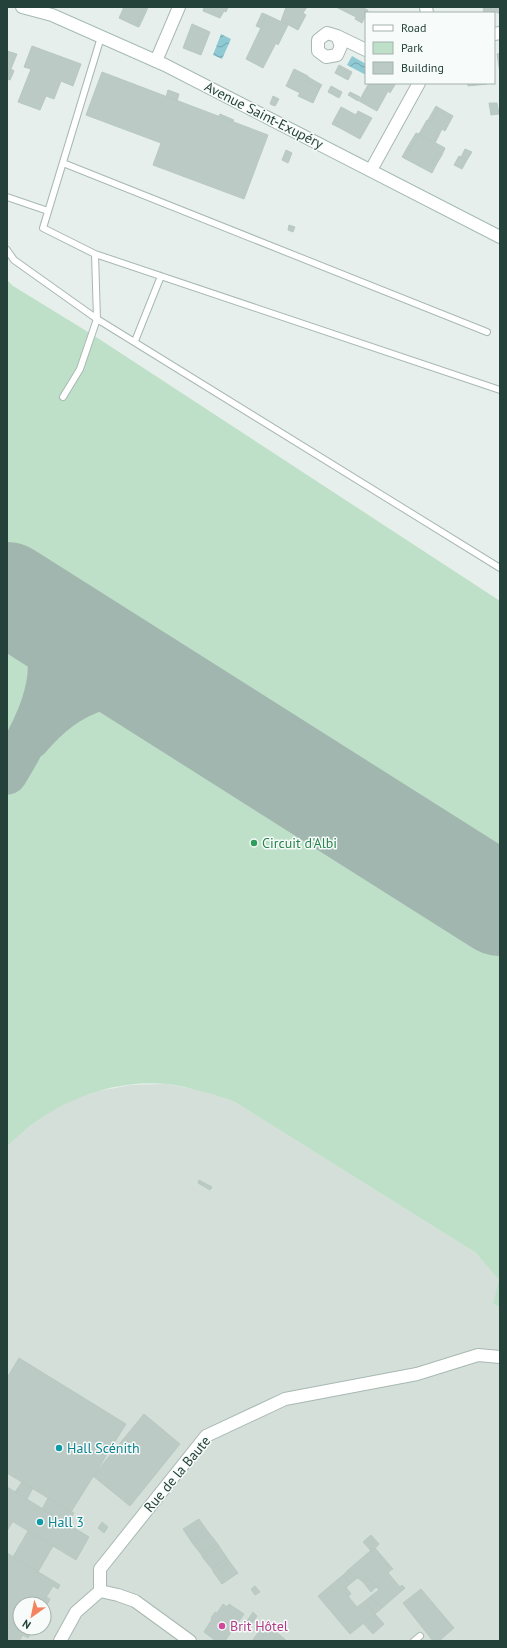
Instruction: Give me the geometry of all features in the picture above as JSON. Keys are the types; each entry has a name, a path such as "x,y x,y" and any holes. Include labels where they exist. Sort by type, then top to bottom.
{"street":[{"name":"Avenue Saint-Exupéry","path":"22,7 52,15 156,61 500,237"},
{"path":"156,61 179,7"},
{"path":"337,36 365,50"},
{"path":"371,170 418,84"},
{"name":"Rue de la Baute","path":"100,1591 100,1569 206,1436 285,1399 417,1374 478,1355 500,1357"},
{"path":"60,1641 76,1612 100,1591 135,1601 190,1641"}],"lane":[{"path":"101,37 43,228 95,254 500,390"},
{"path":"63,162 487,332"},
{"path":"7,197 48,211"},
{"path":"7,250 14,260 135,342 500,568"},
{"path":"63,397 80,369 98,318 95,254"},
{"path":"135,342 161,276"},
{"path":"414,1641 420,1636"}],"shaded area":[{"path":"166,1084 199,1090 235,1102 476,1253 500,1280 493,1304 500,1307 500,1641 7,1641 7,1147 18,1135 45,1115 72,1100 99,1091 131,1085"}],"green space":[{"name":"Circuit d'Albi","path":"7,280 13,286 93,335 500,601 500,1307 493,1304 499,1280 476,1253 235,1102 218,1096 167,1084 145,1083 123,1085 101,1090 59,1107 23,1132 7,1147"}],"water":[{"path":"221,34 231,39 222,59 213,55"},
{"path":"352,56 365,63 365,74 364,74 347,65"}],"building":[{"path":"124,7 148,7 146,12 143,11 136,26 119,18"},
{"path":"204,7 228,7 226,12 224,11 220,18 203,11"},
{"path":"286,7 307,7 303,13 306,15 298,30 281,21"},
{"path":"336,7 361,7 368,10 365,12 362,23 355,19 356,17"},
{"path":"483,7 500,7 500,13 484,12"},
{"path":"143,11 146,12 139,27 136,26"},
{"path":"262,13 267,15 261,28 256,26"},
{"path":"267,15 288,25 278,45 276,43 263,68 246,59"},
{"path":"192,24 210,32 201,55 183,48"},
{"path":"32,46 81,64 73,86 61,81 54,99 46,96 40,110 18,102 31,69 24,67"},
{"path":"7,51 17,54 8,76 7,76"},
{"path":"500,53 500,73 497,54"},
{"path":"339,65 352,72 348,80 335,73"},
{"path":"11,69 14,71 10,80 7,79 7,76"},
{"path":"294,69 308,76 306,81 320,88 313,103 298,96 300,93 286,86"},
{"path":"102,72 268,135 244,199 153,165 161,143 86,115"},
{"path":"308,77 322,85 320,88 306,81"},
{"path":"368,84 395,84 390,93 388,91 377,111 359,101"},
{"path":"468,84 487,84 468,86"},
{"path":"331,86 342,92 339,98 328,92"},
{"path":"168,90 179,94 177,101 166,97"},
{"path":"350,92 360,97 358,101 348,95"},
{"path":"273,96 279,99 275,106 270,104"},
{"path":"489,103 497,103 499,114 491,115"},
{"path":"436,106 439,108 431,122 428,120"},
{"path":"341,107 356,115 358,111 372,118 360,139 338,127 340,124 334,120"},
{"path":"439,108 453,116 445,131 442,129 435,143 419,134 427,120 431,122"},
{"path":"220,114 234,120 232,122 219,116"},
{"path":"334,120 340,124 338,127 332,124"},
{"path":"416,133 419,134 410,150 407,148"},
{"path":"419,134 445,148 442,155 438,152 431,163 436,165 432,173 402,157 407,148 410,150"},
{"path":"465,149 472,152 467,160 461,157"},
{"path":"286,150 292,153 288,163 282,160"},
{"path":"438,152 442,155 436,165 431,163"},
{"path":"459,156 467,160 462,169 454,165"},
{"path":"289,225 295,227 293,232 288,230"},
{"path":"199,1180 212,1187 210,1190 198,1183"},
{"name":"Hall Scénith","path":"19,1358 126,1424 71,1512 7,1473 7,1378"},
{"path":"144,1414 180,1444 130,1506 93,1476"},
{"path":"22,1482 33,1488 27,1499 15,1492"},
{"name":"Hall 3","path":"7,1487 89,1537 76,1560 7,1518"},
{"path":"48,1498 74,1513 67,1524 42,1509"},
{"path":"7,1518 13,1521 7,1531"},
{"path":"199,1519 206,1529 191,1541 183,1529"},
{"path":"102,1522 108,1527 104,1533 98,1528"},
{"path":"206,1529 209,1533 193,1544 191,1541"},
{"path":"28,1531 53,1546 38,1572 13,1557"},
{"path":"209,1533 217,1543 201,1554 193,1544"},
{"path":"371,1535 379,1544 372,1552 363,1542"},
{"path":"217,1543 219,1546 203,1558 201,1554"},
{"path":"219,1546 227,1558 212,1569 203,1558"},
{"path":"375,1548 393,1569 391,1570 380,1557 376,1559 369,1552"},
{"path":"369,1552 376,1559 380,1557 391,1570 388,1573 400,1587 402,1585 405,1588 382,1608 371,1596 379,1590 368,1578 363,1582 358,1578 356,1579 348,1570"},
{"path":"7,1553 60,1585 58,1589 53,1586 47,1596 12,1596 12,1636 22,1636 19,1641 7,1641"},
{"path":"227,1558 229,1561 214,1573 212,1569"},
{"path":"229,1561 238,1573 222,1584 214,1573"},
{"path":"348,1570 356,1579 350,1584 343,1575"},
{"path":"343,1575 350,1584 343,1590 357,1607 365,1601 375,1614 350,1634 318,1596"},
{"path":"368,1578 376,1587 371,1592 363,1582"},
{"path":"255,1586 260,1592 255,1595 251,1589"},
{"path":"346,1587 351,1594 348,1596 343,1590"},
{"path":"421,1589 454,1628 439,1641 433,1641 403,1603"},
{"path":"371,1596 382,1608 375,1614 365,1601"},
{"name":"Brit Hôtel","path":"223,1604 227,1607 229,1604 244,1614 225,1641 216,1641 204,1632 215,1612 217,1613"},
{"path":"253,1612 257,1616 252,1624 247,1621"},
{"path":"375,1614 384,1624 373,1634 363,1623"},
{"path":"265,1623 287,1641 252,1641"}],"taxiway":[{"path":"7,595 26,611 41,631 47,649 48,668 46,687 41,706 26,742 7,774"},
{"path":"30,739 60,710 77,699 107,687 118,685 131,686 167,694"}],"runway":[{"path":"7,593 500,905"}],"place":[{"name":"Circuit d'Albi","path":"254,843"},
{"name":"Hall Scénith","path":"59,1448"},
{"name":"Hall 3","path":"40,1522"},
{"name":"Brit Hôtel","path":"222,1626"}]}
